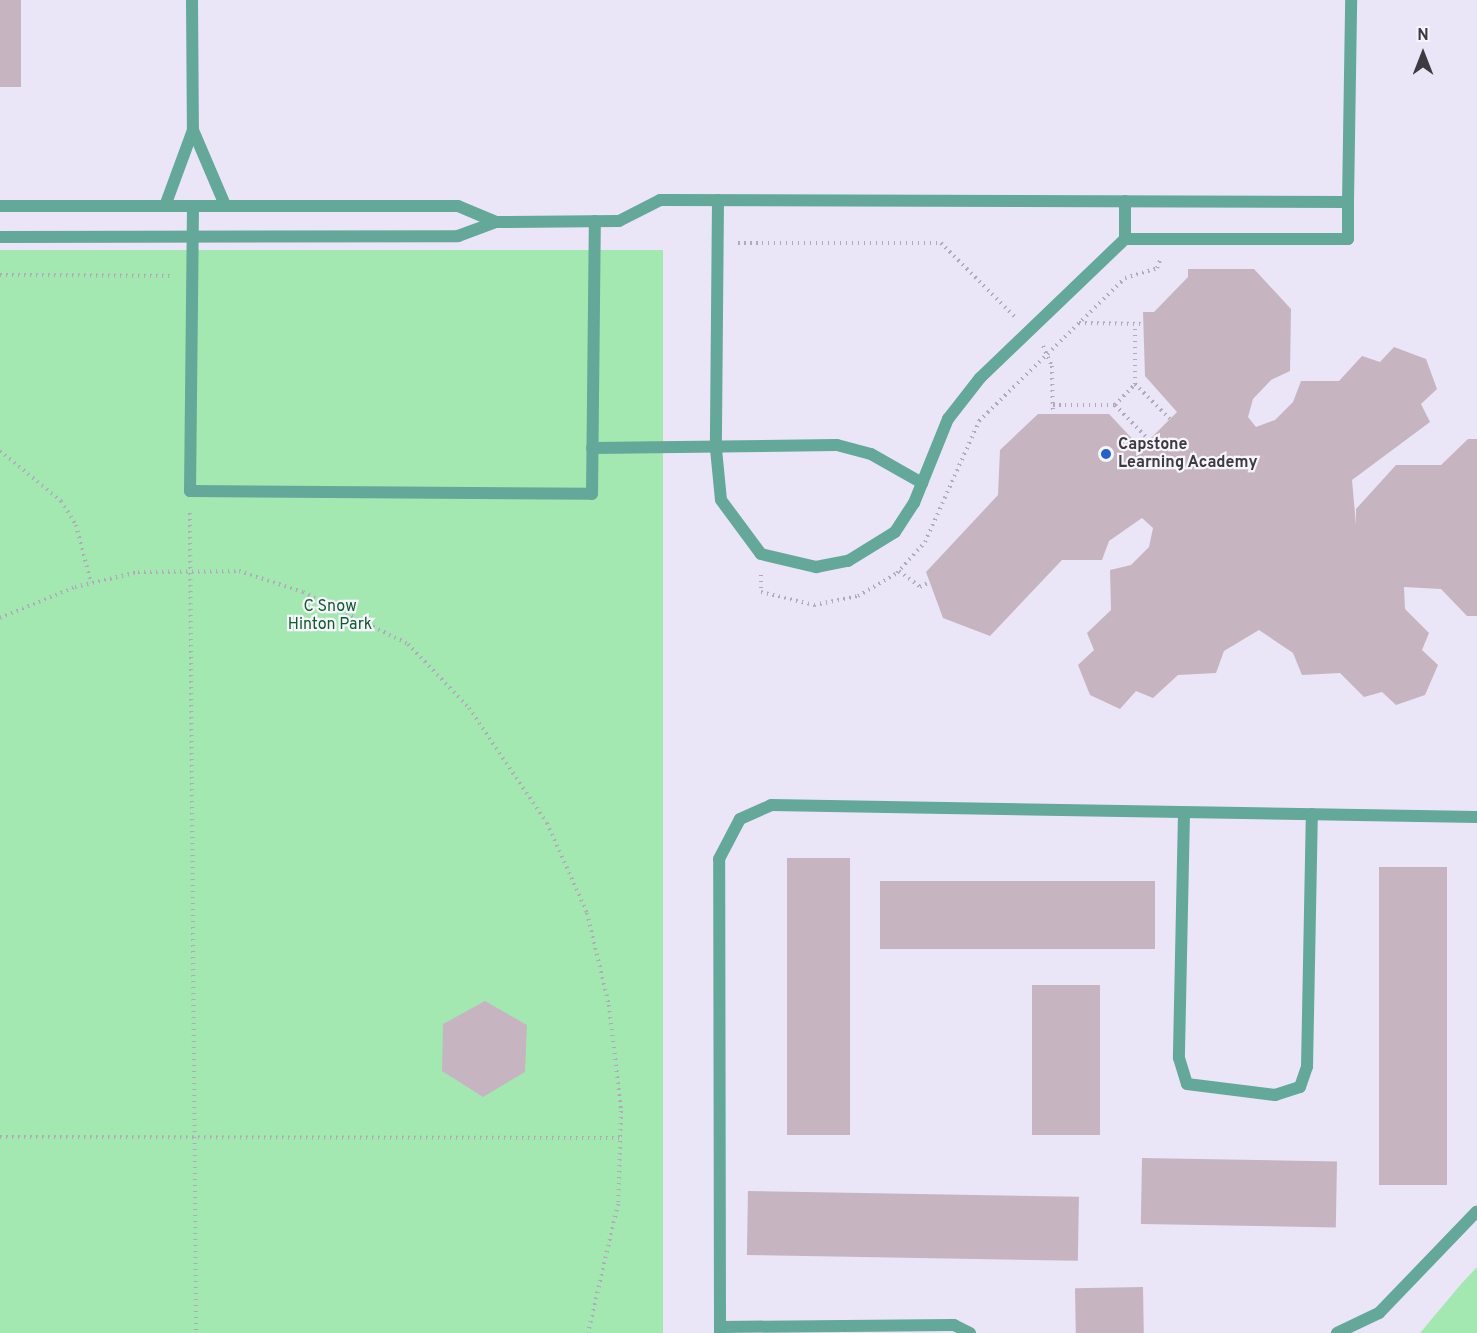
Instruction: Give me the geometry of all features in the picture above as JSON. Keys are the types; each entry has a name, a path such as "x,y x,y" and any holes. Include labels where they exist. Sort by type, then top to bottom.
{"street":[{"path":"165,206 193,130 192,0"},
{"path":"718,200 716,449 722,500 740,532 761,554 787,562 816,567 848,561 877,546 895,532 922,483 948,419 980,378 1031,333 1125,239 1348,239 1351,0"},
{"path":"193,130 225,205"},
{"path":"0,237 458,236 496,222 619,221 660,200 1348,202"},
{"path":"1125,201 1125,239"},
{"path":"0,206 458,206 496,222"},
{"path":"193,206 190,491 592,494 595,221"},
{"path":"592,448 716,449 741,444 837,445 871,454 922,483"},
{"path":"970,1333 954,1325 720,1330 719,859 740,819 771,806 1477,817"},
{"path":"1184,813 1182,1067 1187,1083 1215,1091 1275,1095 1300,1087 1307,1067 1312,814"},
{"path":"1337,1333 1379,1313 1477,1211"}],"path":[{"path":"719,243 941,243 1049,352 1053,414"},
{"path":"0,275 192,277"},
{"path":"1079,323 1144,324"},
{"path":"1115,405 1135,384 1135,324"},
{"path":"1135,384 1170,419"},
{"path":"1053,405 1115,405 1149,440"},
{"path":"0,452 61,501 76,525 92,583"},
{"path":"190,491 196,1333"},
{"path":"0,618 92,583 190,568 239,571 303,592 408,644 469,708 547,823 587,913 609,1005 620,1138 618,1204 588,1333"},
{"path":"899,571 920,586 930,582"},
{"path":"0,1137 620,1138"}],"green space":[{"name":"C Snow Hinton Park","path":"0,250 663,250 663,1333 0,1333"},
{"path":"1477,1267 1477,1333 1420,1333 1462,1283"}],"building":[{"path":"0,0 21,0 21,87 0,87"},
{"path":"1188,269 1254,269 1291,309 1290,371 1271,380 1253,399 1248,417 1256,427 1275,420 1293,402 1301,381 1339,381 1362,356 1380,362 1394,347 1426,359 1437,389 1421,404 1430,422 1352,480 1356,525 1356,509 1396,465 1441,465 1468,439 1477,439 1477,616 1467,616 1441,589 1404,587 1405,609 1429,633 1422,650 1438,665 1425,695 1396,705 1382,692 1364,697 1340,673 1302,675 1293,653 1259,630 1224,651 1216,673 1178,675 1153,698 1136,691 1120,709 1090,695 1078,665 1094,650 1087,633 1111,610 1110,570 1131,565 1149,547 1153,528 1142,518 1109,541 1102,560 1062,560 990,636 943,618 926,572 998,495 1000,450 1038,414 1109,414 1141,448 1177,412 1145,376 1143,312 1154,312 1188,277"},
{"path":"787,858 850,858 850,1135 787,1135"},
{"path":"1379,867 1447,867 1447,1185 1379,1185"},
{"path":"880,881 1155,881 1155,949 880,949"},
{"path":"1032,985 1100,985 1100,1135 1032,1135"},
{"path":"485,1001 527,1025 525,1072 483,1097 442,1071 443,1024"},
{"path":"1142,1158 1337,1161 1336,1227 1141,1224"},
{"path":"748,1191 1079,1197 1078,1261 747,1255"},
{"path":"1143,1287 1144,1333 1076,1333 1075,1288"}],"place":[{"name":"Capstone Learning Academy","path":"1106,454"}]}
